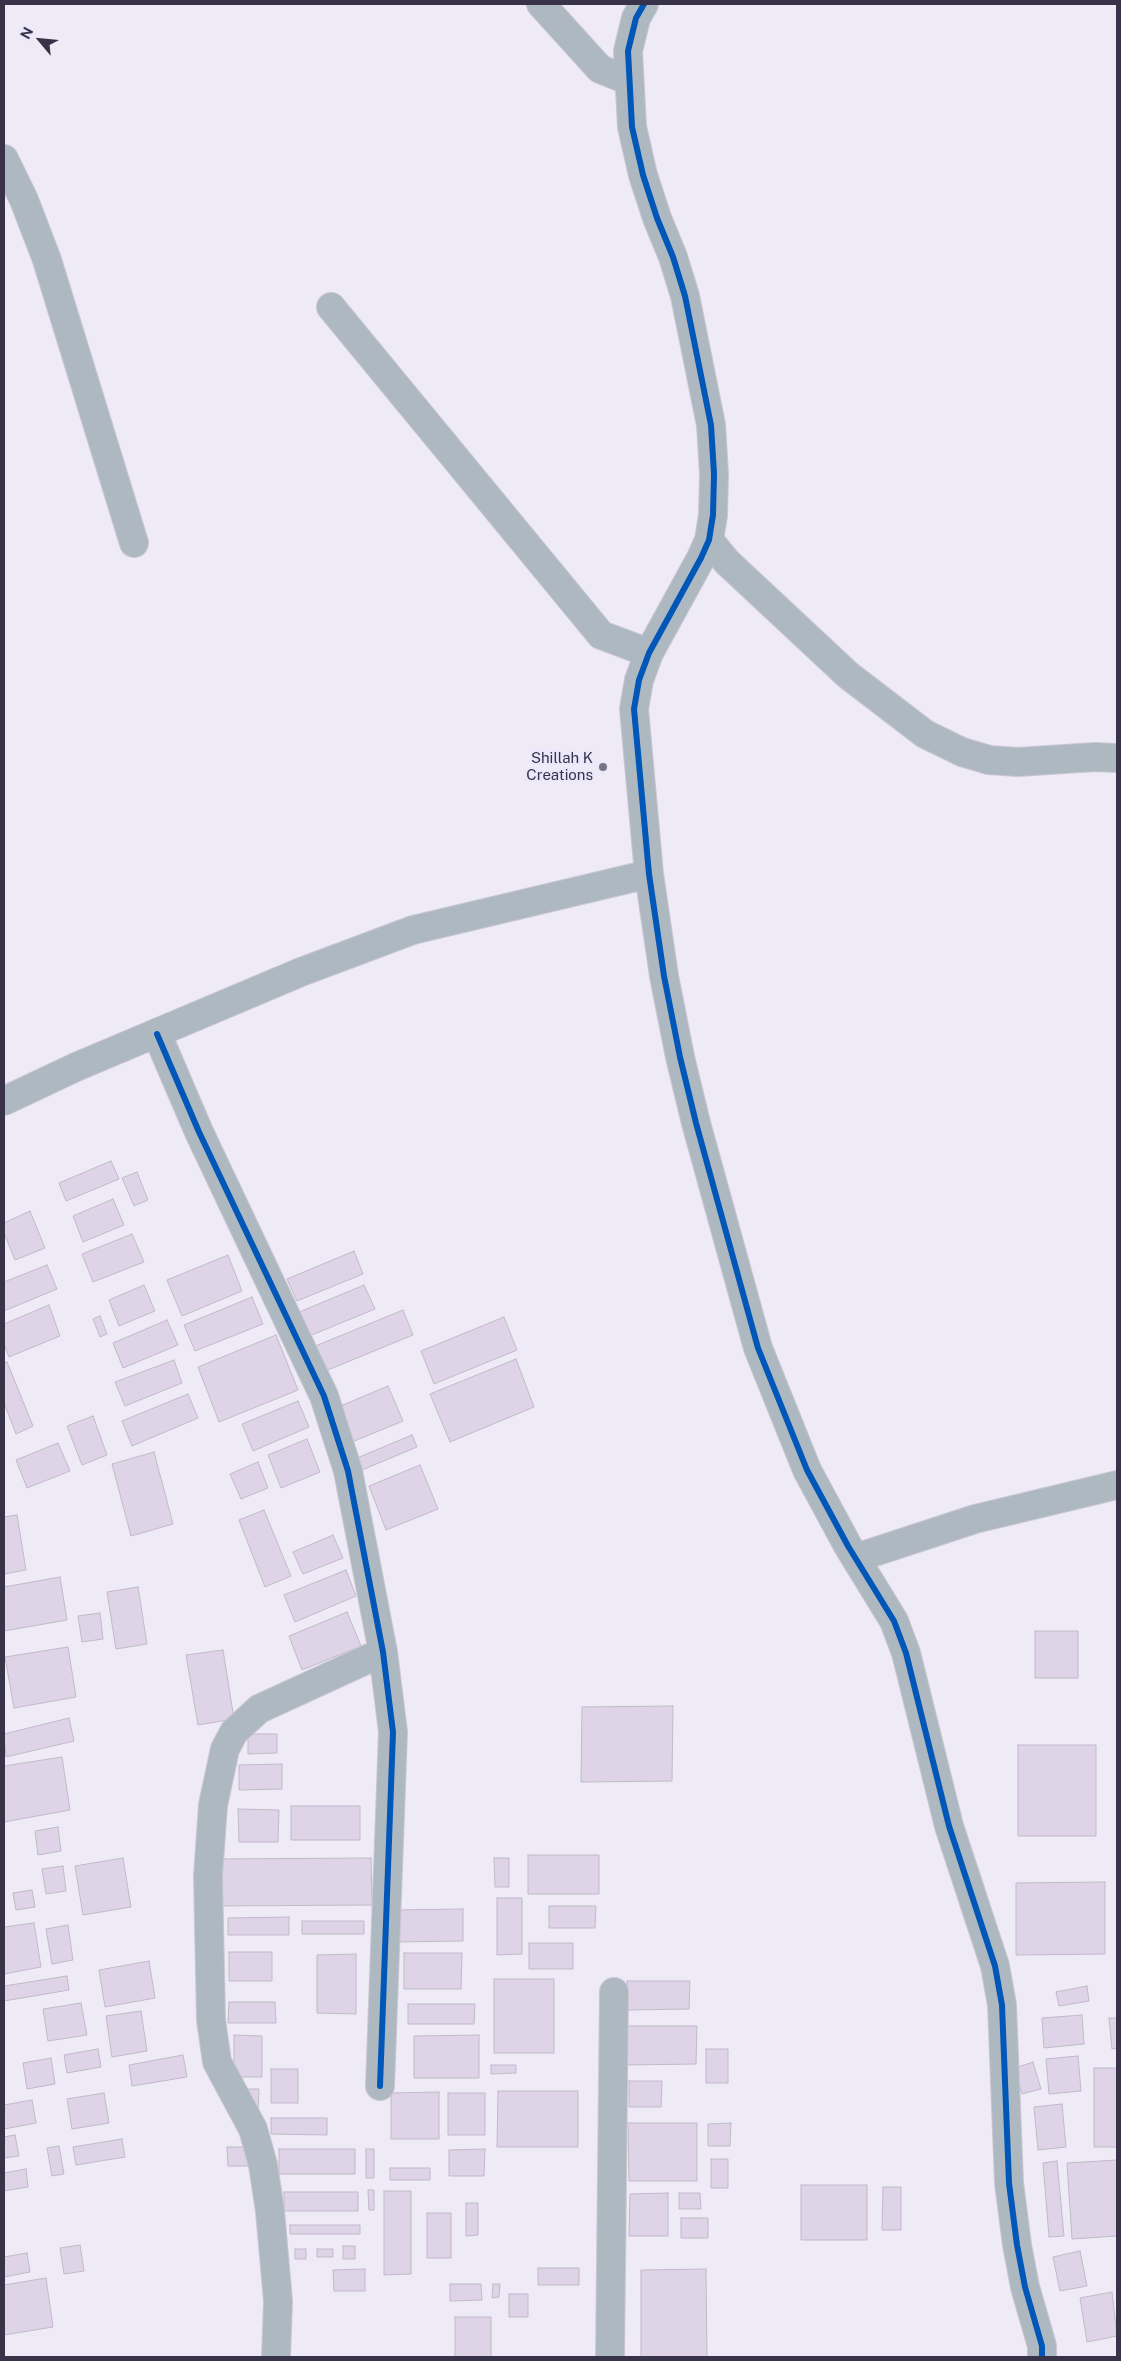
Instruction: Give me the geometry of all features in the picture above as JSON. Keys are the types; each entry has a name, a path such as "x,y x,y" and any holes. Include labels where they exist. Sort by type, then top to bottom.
{"street":[{"path":"541,4 600,69 628,80"},
{"path":"644,4 636,18 628,51 628,80 632,127 643,175 685,296 711,425 713,515 709,540 701,558 649,653 639,680 634,709 649,874 664,976 680,1057 716,1200 758,1348 807,1470 894,1621 906,1653 949,1826 995,1966 1002,2005 1009,2183 1017,2245 1025,2287 1042,2346 1042,2357"},
{"path":"4,159 24,200 47,260 134,543"},
{"path":"331,307 601,634 649,653"},
{"path":"709,540 727,562 848,675 925,734 962,752 989,760 1018,762 1095,757 1117,758"},
{"path":"4,1101 76,1067 346,954 413,930 649,874"},
{"path":"157,1034 199,1132 324,1396 348,1471 383,1652 393,1732 380,2086"},
{"path":"856,1558 975,1519 1117,1485"},
{"path":"276,2357 278,2301 270,2211 263,2165 253,2129 217,2062 211,2020 208,1876 213,1805 225,1749 234,1732 259,1710 383,1652"},
{"path":"610,2357 614,1992"}],"building":[{"path":"111,1161 119,1179 66,1201 59,1183"},
{"path":"137,1172 148,1200 134,1206 122,1178"},
{"path":"113,1199 124,1225 83,1242 73,1216"},
{"path":"30,1211 45,1248 15,1260 4,1233 4,1223"},
{"path":"132,1234 144,1262 93,1282 82,1254"},
{"path":"354,1251 363,1274 297,1301 287,1279"},
{"path":"228,1255 242,1291 182,1316 167,1280"},
{"path":"47,1265 57,1289 4,1311 4,1282"},
{"path":"144,1285 155,1311 119,1326 109,1300"},
{"path":"364,1285 375,1309 307,1337 297,1313"},
{"path":"252,1297 263,1324 195,1351 184,1325"},
{"path":"49,1305 60,1336 9,1357 4,1344 4,1324"},
{"path":"403,1310 413,1335 323,1372 313,1347"},
{"path":"100,1316 107,1334 100,1337 93,1319"},
{"path":"504,1317 517,1350 434,1384 421,1351"},
{"path":"167,1320 178,1345 123,1368 113,1343"},
{"path":"276,1335 298,1390 219,1422 198,1367"},
{"path":"516,1359 534,1407 450,1442 430,1394"},
{"path":"174,1360 182,1383 125,1406 115,1382"},
{"path":"7,1362 33,1426 16,1434 4,1403 4,1363"},
{"path":"388,1386 403,1421 352,1442 338,1407"},
{"path":"188,1394 198,1418 132,1446 122,1421"},
{"path":"298,1401 309,1427 253,1451 242,1424"},
{"path":"93,1416 107,1455 82,1465 67,1426"},
{"path":"412,1435 417,1447 362,1470 357,1458"},
{"path":"307,1439 320,1472 281,1488 268,1455"},
{"path":"58,1443 70,1471 27,1488 16,1460"},
{"path":"154,1452 173,1524 131,1536 112,1464"},
{"path":"258,1462 268,1488 241,1499 230,1474"},
{"path":"420,1465 438,1509 386,1530 369,1486"},
{"path":"264,1510 291,1576 265,1587 239,1520"},
{"path":"17,1515 26,1570 4,1574 4,1517"},
{"path":"333,1535 343,1558 303,1574 293,1552"},
{"path":"346,1570 356,1596 295,1622 284,1595"},
{"path":"60,1577 67,1620 4,1631 4,1587"},
{"path":"138,1587 147,1644 116,1649 107,1592"},
{"path":"347,1612 361,1646 302,1670 289,1636"},
{"path":"100,1613 103,1639 82,1642 78,1616"},
{"path":"1035,1631 1078,1631 1078,1678 1035,1678"},
{"path":"68,1647 76,1697 14,1708 5,1657"},
{"path":"223,1650 234,1719 198,1725 186,1655"},
{"path":"673,1706 672,1781 581,1782 582,1707"},
{"path":"69,1718 74,1741 6,1757 4,1734"},
{"path":"248,1734 277,1734 277,1753 248,1754"},
{"path":"1018,1745 1096,1745 1096,1836 1018,1836"},
{"path":"62,1757 70,1810 4,1822 4,1766"},
{"path":"282,1764 282,1789 239,1790 239,1765"},
{"path":"291,1806 360,1806 360,1840 291,1840"},
{"path":"238,1809 279,1810 278,1842 239,1842"},
{"path":"58,1827 61,1851 38,1855 35,1831"},
{"path":"528,1855 599,1855 599,1894 528,1894"},
{"path":"123,1858 131,1907 83,1915 75,1866"},
{"path":"371,1858 372,1905 215,1906 215,1859"},
{"path":"494,1858 509,1858 509,1887 495,1887"},
{"path":"63,1866 66,1891 46,1894 42,1869"},
{"path":"1105,1882 1105,1954 1016,1955 1016,1883"},
{"path":"32,1890 35,1907 16,1910 13,1893"},
{"path":"497,1898 522,1898 522,1954 497,1955"},
{"path":"549,1906 596,1906 595,1928 549,1928"},
{"path":"463,1909 463,1941 395,1942 395,1910"},
{"path":"289,1917 289,1935 228,1935 228,1918"},
{"path":"302,1921 364,1921 364,1934 302,1934"},
{"path":"34,1923 41,1967 4,1974 4,1927"},
{"path":"68,1925 73,1960 52,1964 46,1929"},
{"path":"529,1943 573,1943 573,1969 529,1969"},
{"path":"229,1952 272,1952 272,1981 229,1981"},
{"path":"404,1953 462,1953 461,1989 404,1989"},
{"path":"356,1954 356,2014 317,2013 317,1955"},
{"path":"149,1961 155,1998 105,2007 99,1970"},
{"path":"67,1976 69,1990 4,2001 4,1986"},
{"path":"494,1979 554,1979 554,2053 494,2053"},
{"path":"627,1981 690,1981 689,2009 627,2010"},
{"path":"1087,1986 1089,2001 1059,2006 1056,1992"},
{"path":"229,2002 275,2002 276,2023 228,2023"},
{"path":"81,2003 87,2035 48,2041 43,2009"},
{"path":"408,2004 475,2004 474,2024 408,2024"},
{"path":"141,2011 147,2051 112,2057 106,2016"},
{"path":"1082,2015 1084,2044 1044,2048 1042,2018"},
{"path":"1109,2018 1117,2018 1117,2048 1112,2049"},
{"path":"625,2026 697,2026 696,2064 625,2065"},
{"path":"234,2035 262,2036 262,2077 234,2077"},
{"path":"479,2035 479,2078 414,2078 414,2036"},
{"path":"98,2049 101,2067 67,2073 64,2055"},
{"path":"706,2049 728,2049 728,2083 706,2083"},
{"path":"183,2055 187,2077 132,2086 129,2065"},
{"path":"1078,2056 1081,2091 1049,2094 1046,2059"},
{"path":"51,2058 55,2084 27,2089 23,2063"},
{"path":"1033,2062 1041,2089 1022,2094 1015,2068"},
{"path":"491,2065 516,2065 516,2073 491,2074"},
{"path":"1094,2068 1117,2068 1117,2147 1094,2147"},
{"path":"271,2069 298,2069 298,2103 271,2103"},
{"path":"629,2081 662,2081 661,2107 629,2107"},
{"path":"249,2089 259,2089 258,2114 249,2114"},
{"path":"498,2091 578,2091 578,2147 497,2147"},
{"path":"439,2092 439,2139 391,2139 391,2093"},
{"path":"104,2093 109,2123 72,2129 67,2099"},
{"path":"448,2093 485,2093 485,2135 448,2135"},
{"path":"32,2100 36,2123 4,2129 4,2105"},
{"path":"1062,2104 1066,2147 1038,2150 1034,2107"},
{"path":"271,2118 327,2118 327,2135 271,2134"},
{"path":"628,2123 697,2123 697,2181 629,2181"},
{"path":"731,2123 730,2146 708,2146 708,2124"},
{"path":"15,2135 19,2156 4,2158 4,2137"},
{"path":"122,2139 125,2157 76,2165 73,2147"},
{"path":"59,2146 64,2174 52,2176 47,2148"},
{"path":"227,2147 250,2147 250,2166 228,2166"},
{"path":"279,2149 355,2149 355,2174 279,2174"},
{"path":"366,2149 374,2149 374,2178 366,2178"},
{"path":"485,2149 484,2176 449,2176 449,2150"},
{"path":"711,2159 728,2159 728,2188 711,2188"},
{"path":"1117,2160 1117,2236 1072,2239 1067,2163"},
{"path":"1057,2161 1064,2236 1049,2237 1043,2163"},
{"path":"390,2168 430,2168 430,2180 390,2180"},
{"path":"26,2169 28,2187 4,2191 4,2173"},
{"path":"801,2185 867,2185 867,2240 801,2240"},
{"path":"883,2187 901,2187 901,2230 882,2230"},
{"path":"368,2190 374,2190 374,2210 369,2210"},
{"path":"384,2191 411,2191 411,2274 384,2275"},
{"path":"284,2192 358,2192 358,2211 284,2211"},
{"path":"668,2193 668,2236 629,2236 630,2194"},
{"path":"679,2193 700,2193 701,2209 679,2209"},
{"path":"466,2203 478,2203 478,2235 466,2236"},
{"path":"427,2213 451,2213 451,2258 427,2258"},
{"path":"681,2218 708,2218 708,2238 681,2238"},
{"path":"290,2225 360,2225 360,2234 290,2234"},
{"path":"80,2245 84,2271 64,2274 60,2248"},
{"path":"343,2246 355,2246 355,2259 343,2259"},
{"path":"295,2249 306,2249 306,2259 295,2259"},
{"path":"317,2249 333,2249 333,2257 317,2257"},
{"path":"1080,2251 1087,2286 1060,2291 1053,2257"},
{"path":"27,2253 30,2272 4,2277 4,2257"},
{"path":"538,2268 579,2268 579,2285 538,2285"},
{"path":"365,2269 365,2291 334,2291 333,2270"},
{"path":"706,2269 707,2357 641,2357 641,2270"},
{"path":"46,2278 53,2327 4,2335 4,2285"},
{"path":"450,2284 481,2284 482,2300 450,2301"},
{"path":"493,2284 500,2284 499,2297 492,2298"},
{"path":"1112,2292 1117,2336 1087,2342 1080,2298"},
{"path":"509,2294 528,2294 528,2317 509,2317"},
{"path":"455,2317 491,2317 491,2357 455,2357"}],"cycle path":[{"path":"644,4 636,18 628,51 632,127 643,175 685,296 711,425 714,474 713,515 709,540 649,653 639,680 634,709 649,874 664,976 680,1057 696,1123 758,1348 807,1470 848,1546 894,1621 906,1653 949,1826 995,1966 1002,2005 1009,2183 1017,2245 1025,2287 1042,2346 1042,2357"},
{"path":"157,1034 199,1132 324,1396 348,1471 383,1652 393,1732 380,2086"}],"place":[{"name":"Shillah K Creations","path":"603,767"}]}
